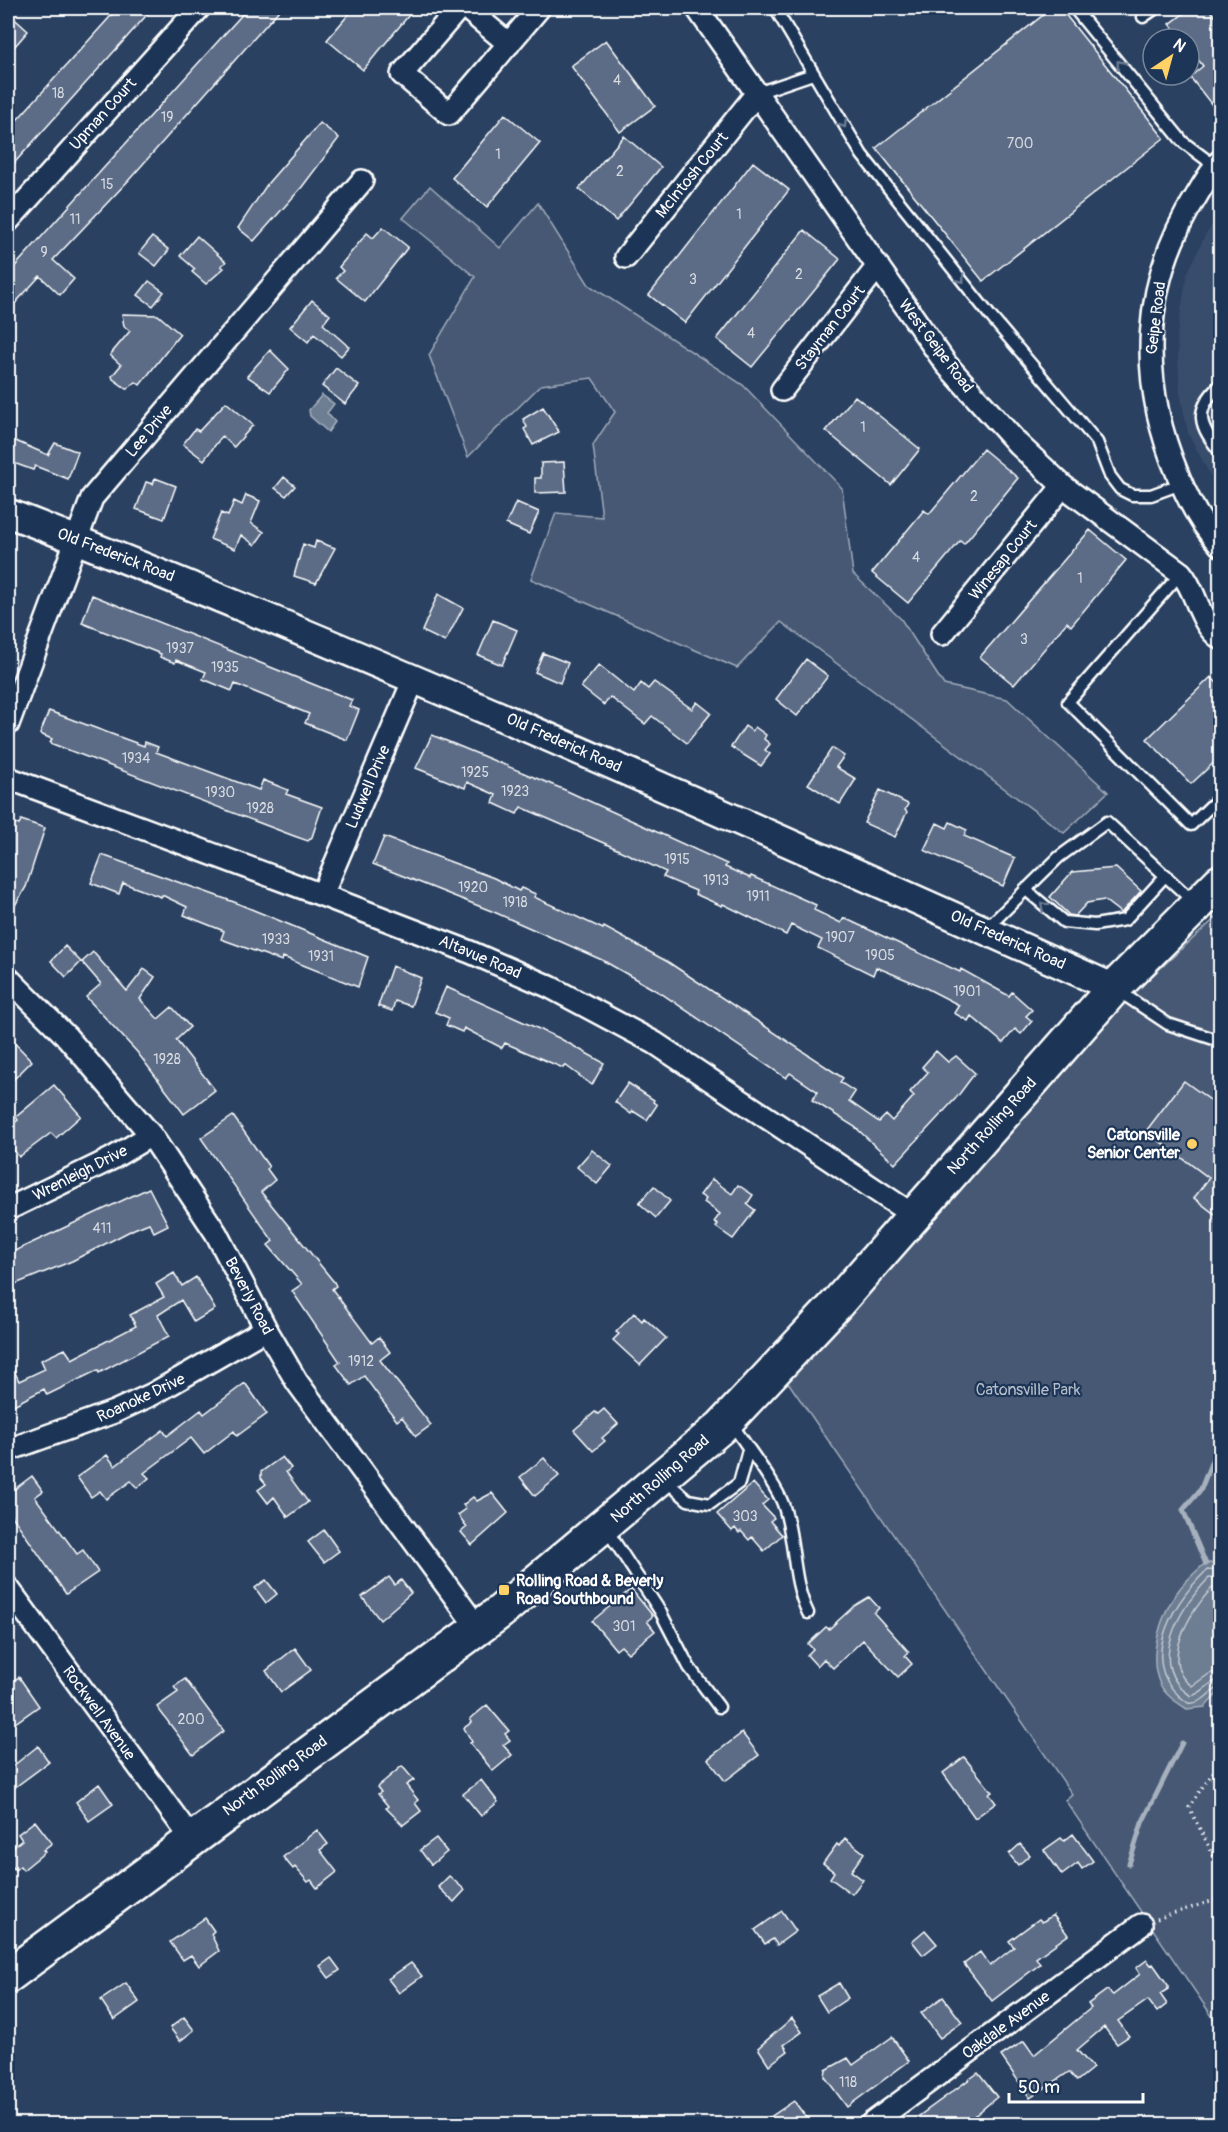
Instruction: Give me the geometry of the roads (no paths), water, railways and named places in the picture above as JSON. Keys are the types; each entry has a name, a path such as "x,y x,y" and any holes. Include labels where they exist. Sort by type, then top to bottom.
{"main road":[{"name":"North Rolling Road","path":"8,1976 477,1627 605,1526 729,1419 826,1315 1114,988 1221,882"}],"street":[{"name":"Upman Court","path":"8,221 199,8"},
{"path":"459,8 402,74 449,114 540,8"},
{"path":"466,8 509,44"},
{"name":"West Geipe Road","path":"697,8 946,364 1018,444 1064,486 1181,573 1192,586 1204,622 1221,638"},
{"name":"McIntosh Court","path":"626,257 757,93"},
{"name":"Geipe Road","path":"1218,164 1189,207 1170,245 1158,286 1151,328 1150,364 1155,407 1166,447 1195,511 1220,543"},
{"name":"Lee Drive","path":"8,723 92,498 362,181"},
{"name":"Stayman Court","path":"782,390 878,266"},
{"name":"Winesap Court","path":"942,634 1064,486"},
{"name":"Old Frederick Road","path":"8,513 189,584 414,679 1114,988"},
{"name":"Ludwell Drive","path":"322,895 414,679"},
{"name":"Altavue Road","path":"8,778 470,952 607,1016 655,1043 913,1215"},
{"name":"Beverly Road","path":"8,978 67,1037 151,1135 216,1233 266,1329 297,1382 477,1627"},
{"name":"Wrenleigh Drive","path":"8,1209 111,1159 151,1135"},
{"name":"Roanoke Drive","path":"8,1450 94,1420 153,1394 266,1329"},
{"name":"Rockwell Avenue","path":"8,1588 191,1838"},
{"name":"Oakdale Avenue","path":"871,2124 1141,1925"}],"lane":[{"path":"783,8 776,10 862,155 992,318 1097,442 1110,476 1120,489 1132,495 1151,495 1181,484"},
{"path":"1074,8 1183,142 1218,164"},
{"path":"1143,17 1156,8"},
{"path":"757,93 813,74"},
{"path":"1221,385 1208,398 1201,417 1203,426 1221,452"},
{"path":"1181,573 1068,702 1191,825 1221,796"},
{"path":"985,930 1059,857 1107,822 1197,906"},
{"path":"1025,889 1064,922 1082,925 1122,922 1166,875"},
{"path":"1114,988 1168,1024 1221,1041"},
{"path":"729,1419 782,1502 790,1531 799,1594 808,1613"},
{"path":"663,1478 688,1500 710,1504 739,1483 748,1450"},
{"path":"605,1526 660,1611 689,1667 720,1707"}],"water":[{"path":"322,395 334,404 327,413 335,422 328,432 310,416 309,410"},
{"path":"1204,1564 1220,1566 1220,1691 1205,1707 1187,1709 1168,1695 1160,1684 1155,1661 1158,1636 1166,1611 1181,1587"}],"waterway":[{"path":"1206,1564 1183,1510 1201,1489 1220,1440"},
{"path":"1129,1864 1142,1823 1182,1743"}],"place":[{"name":"Catonsville Senior Center","path":"1192,1144"},
{"name":"Rolling Road & Beverly Road Southbound","path":"504,1590"}],"park label":[{"name":"Catonsville Park","path":"1028,1390"}]}
